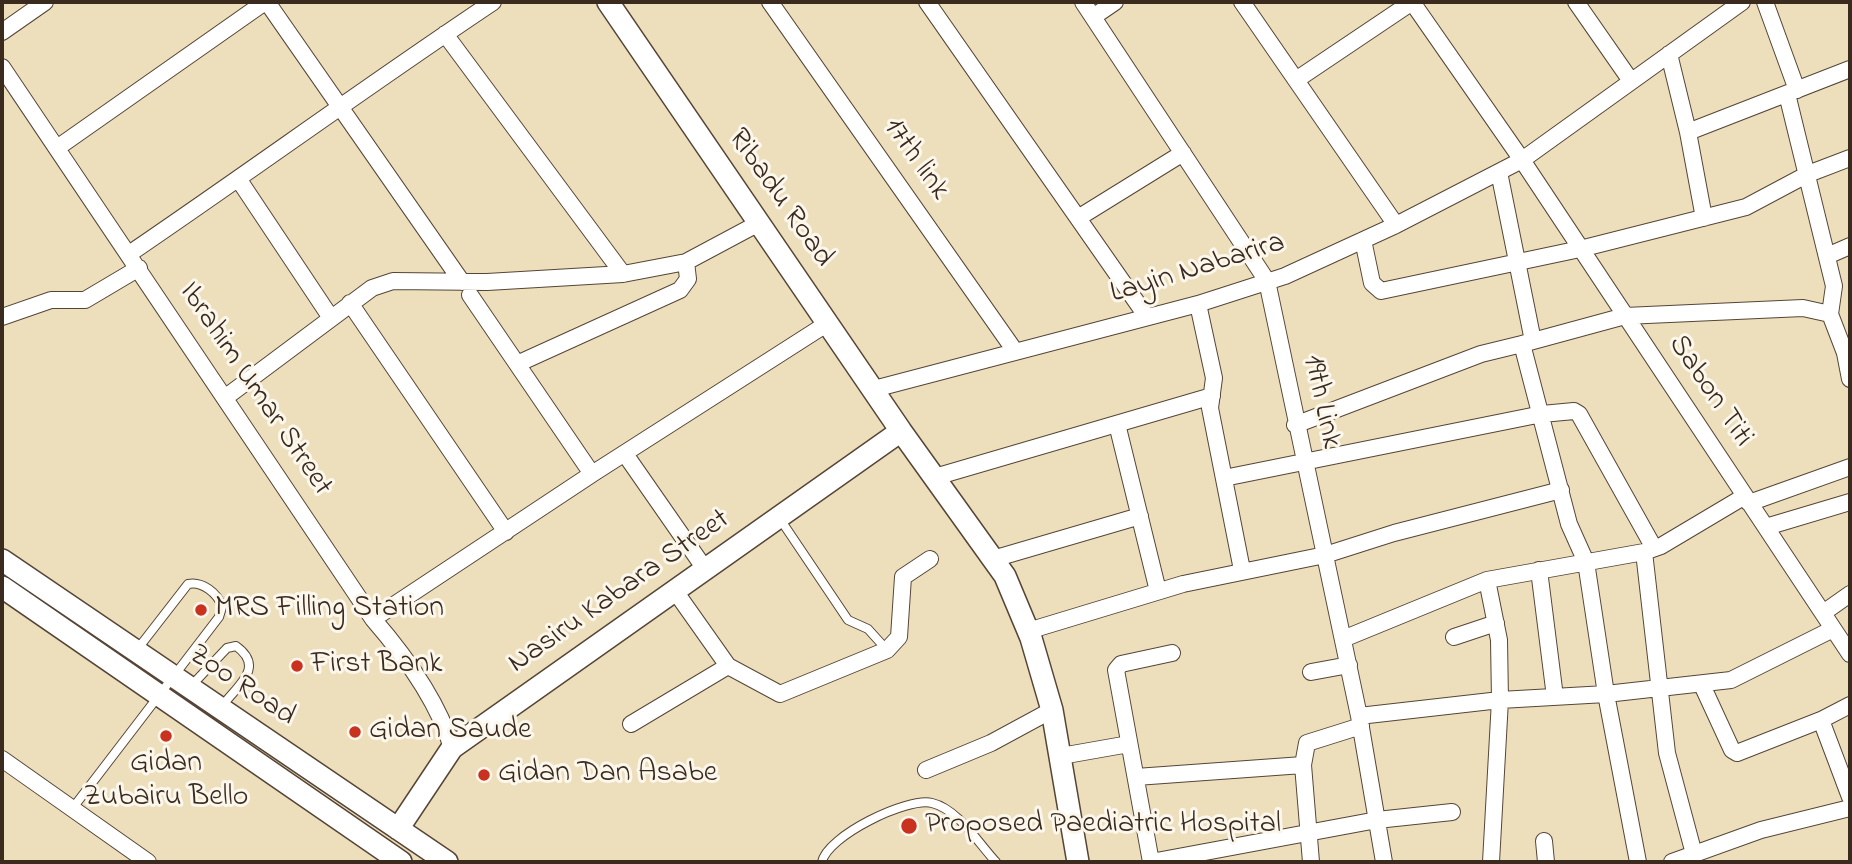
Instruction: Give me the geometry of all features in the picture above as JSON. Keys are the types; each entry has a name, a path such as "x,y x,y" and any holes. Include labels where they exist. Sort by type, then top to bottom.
{"street":[{"path":"2,32 45,2"},
{"path":"57,148 266,2 592,474"},
{"path":"129,254 239,180 339,105 493,2"},
{"name":"Ribadu Road","path":"608,2 901,431 1005,576 1028,631 1052,710 1078,862"},
{"name":"17th link","path":"770,2 1015,351"},
{"path":"927,2 1147,317"},
{"name":"19th Link","path":"1083,2 1267,281 1349,665 1384,862"},
{"path":"1093,17 1115,2"},
{"path":"1242,2 1396,225"},
{"path":"1296,80 1412,2"},
{"name":"Sabon Titi","path":"1412,2 1522,160 1850,654"},
{"path":"1576,2 1631,82"},
{"name":"Layin Nabarira","path":"874,389 1198,304 1267,281 1363,240 1522,160 1742,2"},
{"path":"1765,2 1792,92 1833,286 1830,314 1848,353 1850,379"},
{"path":"445,34 623,274"},
{"path":"1669,54 1688,132 1704,218"},
{"name":"Ibrahim Umar Street","path":"2,66 373,619 400,650 445,724 452,748"},
{"path":"1688,132 1850,69"},
{"path":"1078,218 1184,153"},
{"path":"1363,240 1373,283 1378,291 1580,249 1746,207 1808,174 1850,158"},
{"path":"1499,172 1518,262 1528,342 1542,414 1569,524 1586,562 1606,694 1638,862"},
{"path":"239,180 331,318"},
{"path":"226,397 349,303 372,288 393,281 466,289 623,274 686,262 759,223"},
{"path":"1827,256 1850,246"},
{"path":"517,363 680,290 688,279 686,262"},
{"path":"2,317 51,300 85,300 139,268"},
{"path":"349,303 506,531"},
{"path":"1198,304 1214,378 1210,408 1242,570"},
{"path":"1296,425 1481,354 1625,316 1803,308 1830,314"},
{"path":"373,619 592,474 828,323"},
{"path":"935,477 1212,396"},
{"path":"1224,478 1542,414 1574,411 1579,414 1649,550 1658,689 1674,783 1694,854"},
{"path":"1117,424 1158,591"},
{"name":"Nasiru Kabara Street","path":"398,829 452,748 901,431"},
{"path":"625,454 705,569"},
{"path":"1343,639 1487,580 1649,550 1747,499 1850,467"},
{"path":"1028,631 1158,591 1242,570 1325,555 1394,533 1561,490"},
{"path":"1766,527 1850,502"},
{"path":"993,559 1140,516"},
{"path":"675,591 728,666 780,694 887,650 899,637 903,577 930,559"},
{"name":"Zoo Road","path":"2,560 447,862"},
{"path":"1539,570 1555,697"},
{"path":"1487,580 1501,665 1491,862"},
{"name":"Zoo Road","path":"2,587 401,862"},
{"path":"1823,614 1850,594"},
{"path":"1454,637 1496,622"},
{"path":"1311,862 1303,765 1307,743 1360,721 1500,700 1702,685 1745,674 1833,629"},
{"path":"1172,653 1118,667 1151,862 1377,820 1451,812"},
{"path":"1311,672 1349,665"},
{"path":"631,724 728,666"},
{"path":"1702,685 1732,750 1737,752 1821,720 1850,705"},
{"path":"926,770 991,743 1052,710"},
{"path":"1821,720 1850,797"},
{"path":"1061,756 1129,744"},
{"path":"2,759 148,862"},
{"path":"1136,777 1303,765"},
{"path":"1672,862 1761,830 1850,808"},
{"path":"1544,842 1546,862"}],"lane":[{"path":"779,517 848,620 868,629 887,650"},
{"path":"136,652 188,584 201,585 217,595 222,607 219,617 181,682"},
{"path":"72,809 156,695 181,682 227,648 236,646 248,655 249,671 220,709"},
{"path":"822,862 838,837 911,803 933,803 955,817 996,862"}],"place":[{"name":"MRS Filling Station","path":"201,610"},
{"name":"First Bank","path":"297,666"},
{"name":"Gidan Saude","path":"355,732"},
{"name":"Gidan Zubairu Bello","path":"166,736"},
{"name":"Gidan Dan Asabe","path":"484,775"},
{"name":"Proposed Paediatric Hospital","path":"909,826"}]}
